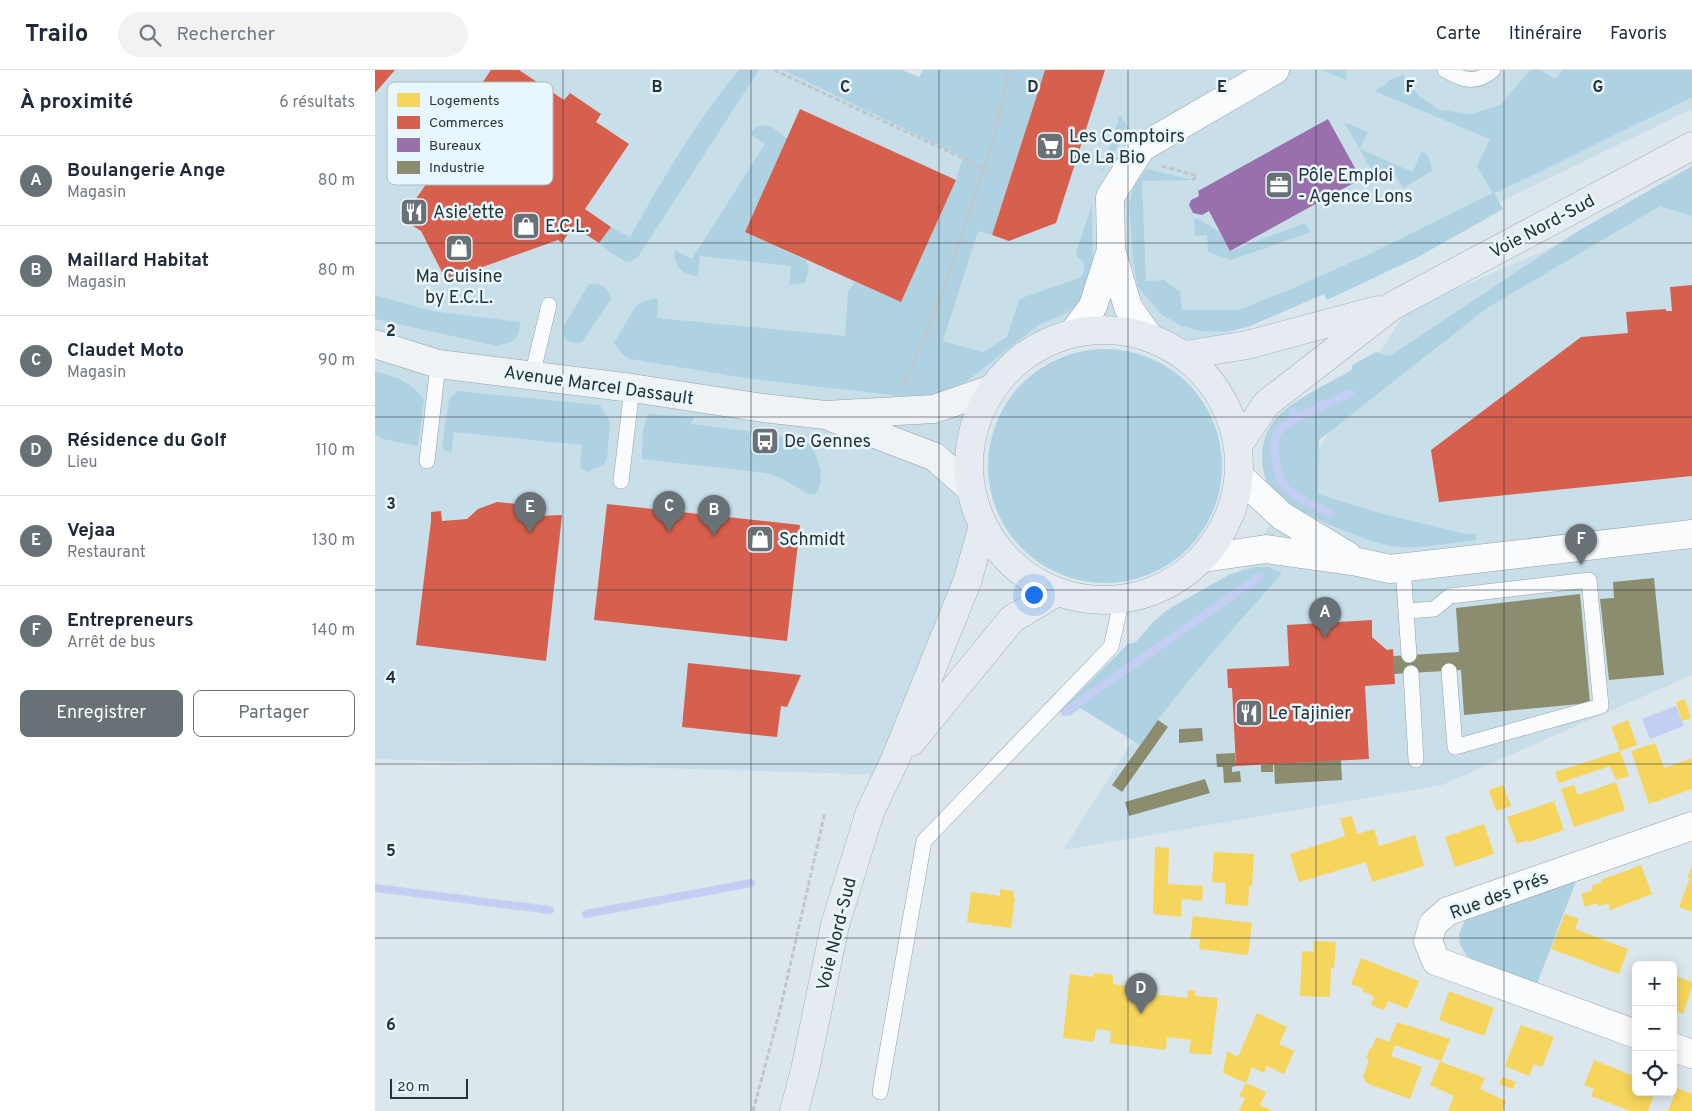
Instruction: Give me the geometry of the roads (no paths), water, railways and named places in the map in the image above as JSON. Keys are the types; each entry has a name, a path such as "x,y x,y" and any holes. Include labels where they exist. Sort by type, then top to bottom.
{"main road":[{"name":"Voie Nord-Sud","path":"1239,444 1266,404 1392,306 1692,146"},
{"name":"Voie Nord-Sud","path":"1185,355 1247,345 1392,306"},
{"path":"1111,330 1148,336 1185,355 1211,380 1229,410 1239,444 1240,477 1229,520 1204,558 1167,586 1122,600 1089,600 1057,592 1027,576 1002,554 983,526 970,488 969,453 976,420 991,389 1014,364 1042,345 1073,333 1111,330"},
{"name":"Voie Nord-Sud","path":"794,1111 805,1070 835,925 870,812 894,762 967,582 983,526"},
{"name":"Voie Nord-Sud","path":"894,762 1012,618 1057,592"}],"street":[{"path":"1148,336 1128,307 1111,250 1110,197 1141,148 1275,70"},
{"path":"1073,333 1093,306 1111,250"},
{"name":"Avenue Marcel Dassault","path":"375,344 438,364 632,388 763,408 825,415 934,409 991,389"},
{"name":"Avenue Marcel Dassault","path":"825,415 935,457 970,488"},
{"path":"1240,477 1282,516 1358,562"},
{"path":"1204,558 1266,549 1358,562 1390,569 1692,534"},
{"name":"Rue des Prés","path":"1632,1033 1436,961 1428,941 1433,924 1448,911 1692,826"},
{"path":"1677,1048 1692,1054"}],"lane":[{"path":"1445,70 1458,78 1476,80 1493,70"},
{"path":"532,376 549,305"},
{"path":"427,461 438,364"},
{"path":"621,481 632,388"},
{"path":"1403,568 1409,655"},
{"path":"1407,611 1434,609 1450,596 1589,580 1601,706 1455,747 1449,671"},
{"path":"880,1092 924,841 1111,647 1122,600"},
{"path":"1411,673 1416,760"}],"waterway":[{"path":"1293,412 1296,418 1350,393"},
{"path":"1296,418 1280,430 1276,436 1274,448 1280,478 1286,488 1296,496 1330,513"},
{"path":"1065,712 1259,577"},
{"path":"586,914 751,883"},
{"path":"375,888 550,910"}],"place":[{"name":"Les Comptoirs De La Bio","path":"1050,146"},
{"name":"Pôle Emploi - Agence Lons","path":"1279,185"},
{"name":"Asie'ette","path":"414,212"},
{"name":"E.C.L.","path":"526,226"},
{"name":"Ma Cuisine by E.C.L.","path":"459,248"},
{"name":"De Gennes","path":"765,441"},
{"name":"Claudet Moto","path":"669,532"},
{"name":"Vejaa","path":"530,533"},
{"name":"Maillard Habitat","path":"714,536"},
{"name":"Schmidt","path":"760,539"},
{"name":"Entrepreneurs","path":"1581,565"},
{"name":"Boulangerie Ange","path":"1325,638"},
{"name":"Le Tajinier","path":"1249,713"},
{"name":"Résidence du Golf","path":"1141,1014"}]}
